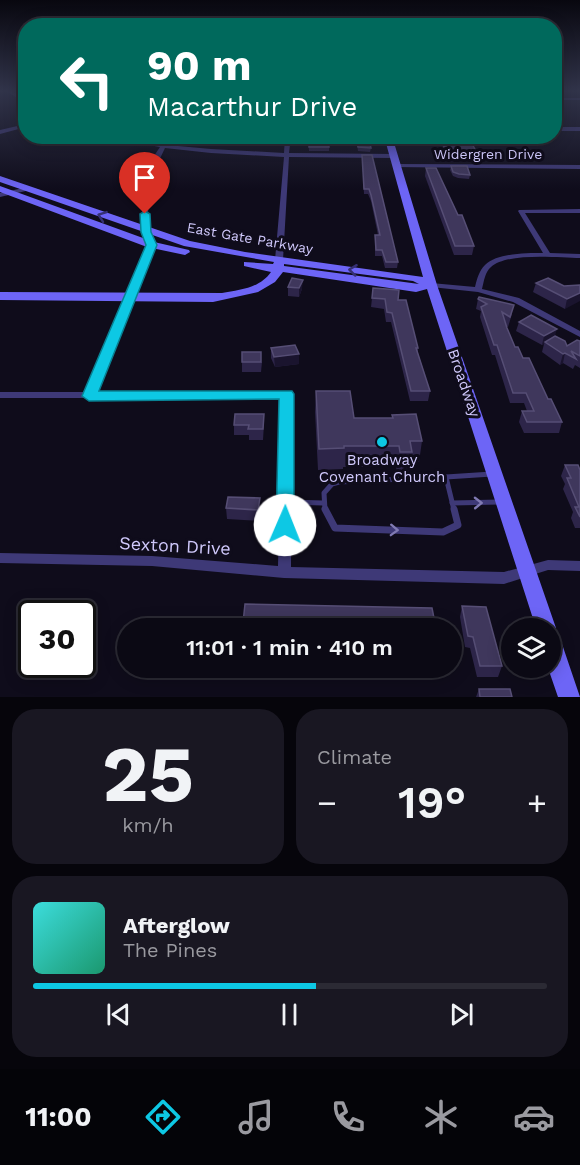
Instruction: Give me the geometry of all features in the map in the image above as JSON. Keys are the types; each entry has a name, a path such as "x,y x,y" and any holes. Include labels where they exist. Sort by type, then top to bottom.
{"street":[{"path":"0,132 18,127"},
{"path":"562,129 580,129"},
{"name":"Widergren Drive","path":"140,144 160,148 286,156 580,167"},
{"path":"89,396 151,245 146,232 147,178 164,144"},
{"path":"0,296 213,298 242,294 268,283 279,265 287,144"},
{"name":"Broadway","path":"391,144 431,285 543,618"},
{"name":"East Gate Parkway","path":"0,178 146,232 279,265"},
{"name":"East Gate Parkway","path":"0,189 151,245 416,288 431,285 478,290 516,300 580,333"},
{"path":"0,195 28,189"},
{"path":"548,256 521,211 580,211"},
{"path":"478,290 480,277 490,264 509,257 580,256"},
{"path":"0,395 287,394 284,572"},
{"name":"Sexton Drive","path":"0,558 152,561 284,572 504,578 548,566 580,566"},
{"path":"561,673 569,697"}],"lane":[{"path":"446,477 458,525 443,532 336,528 323,503 323,494 330,485 343,481 495,473"},
{"path":"285,502 323,503"},
{"path":"452,503 504,502"}],"building":[{"path":"309,144 328,144 329,147 309,147"},
{"path":"357,144 370,144 371,148 358,147"},
{"path":"443,144 472,144 478,155 448,158"},
{"path":"362,155 372,155 398,262 386,262 382,250 376,250 375,235 380,235 369,189 364,189"},
{"path":"451,166 467,166 470,175 453,172"},
{"path":"426,168 436,168 458,215 462,215 474,246 455,246"},
{"path":"292,278 303,280 299,288 288,287"},
{"path":"548,278 564,286 580,285 580,293 567,299 536,283"},
{"path":"373,288 399,290 398,300 406,300 418,348 416,348 430,391 411,391 392,313 387,312 385,299 372,298"},
{"path":"479,297 514,305 510,317 502,312 507,328 515,347 518,347 523,358 529,358 548,399 551,399 562,422 527,422 522,411 534,411 526,393 513,393 481,307 487,304 478,299"},
{"path":"531,315 557,329 544,336 519,322"},
{"path":"555,336 565,341 567,346 577,340 580,341 580,356 571,351 576,359 563,354 545,342"},
{"path":"295,345 299,354 274,357 271,348"},
{"path":"242,352 261,352 261,362 242,362"},
{"path":"316,391 350,391 354,418 393,418 392,415 416,414 422,441 410,441 412,452 400,452 399,446 344,446 344,448 319,449"},
{"path":"235,414 264,414 263,429 248,429 249,425 234,425"},
{"path":"565,465 578,465 580,470 580,517 575,507 579,507 567,478 571,478"},
{"path":"228,497 260,498 258,510 226,508"},
{"path":"245,604 432,608 434,618 244,618"},
{"path":"462,606 486,607 501,666 480,666 473,637 468,636"},
{"path":"479,689 510,689 512,697 480,697"}],"place":[{"name":"Broadway Covenant Church","path":"382,442"}],"route":[{"path":"145,214 146,232 151,245 89,396 287,394 285,525"}]}
